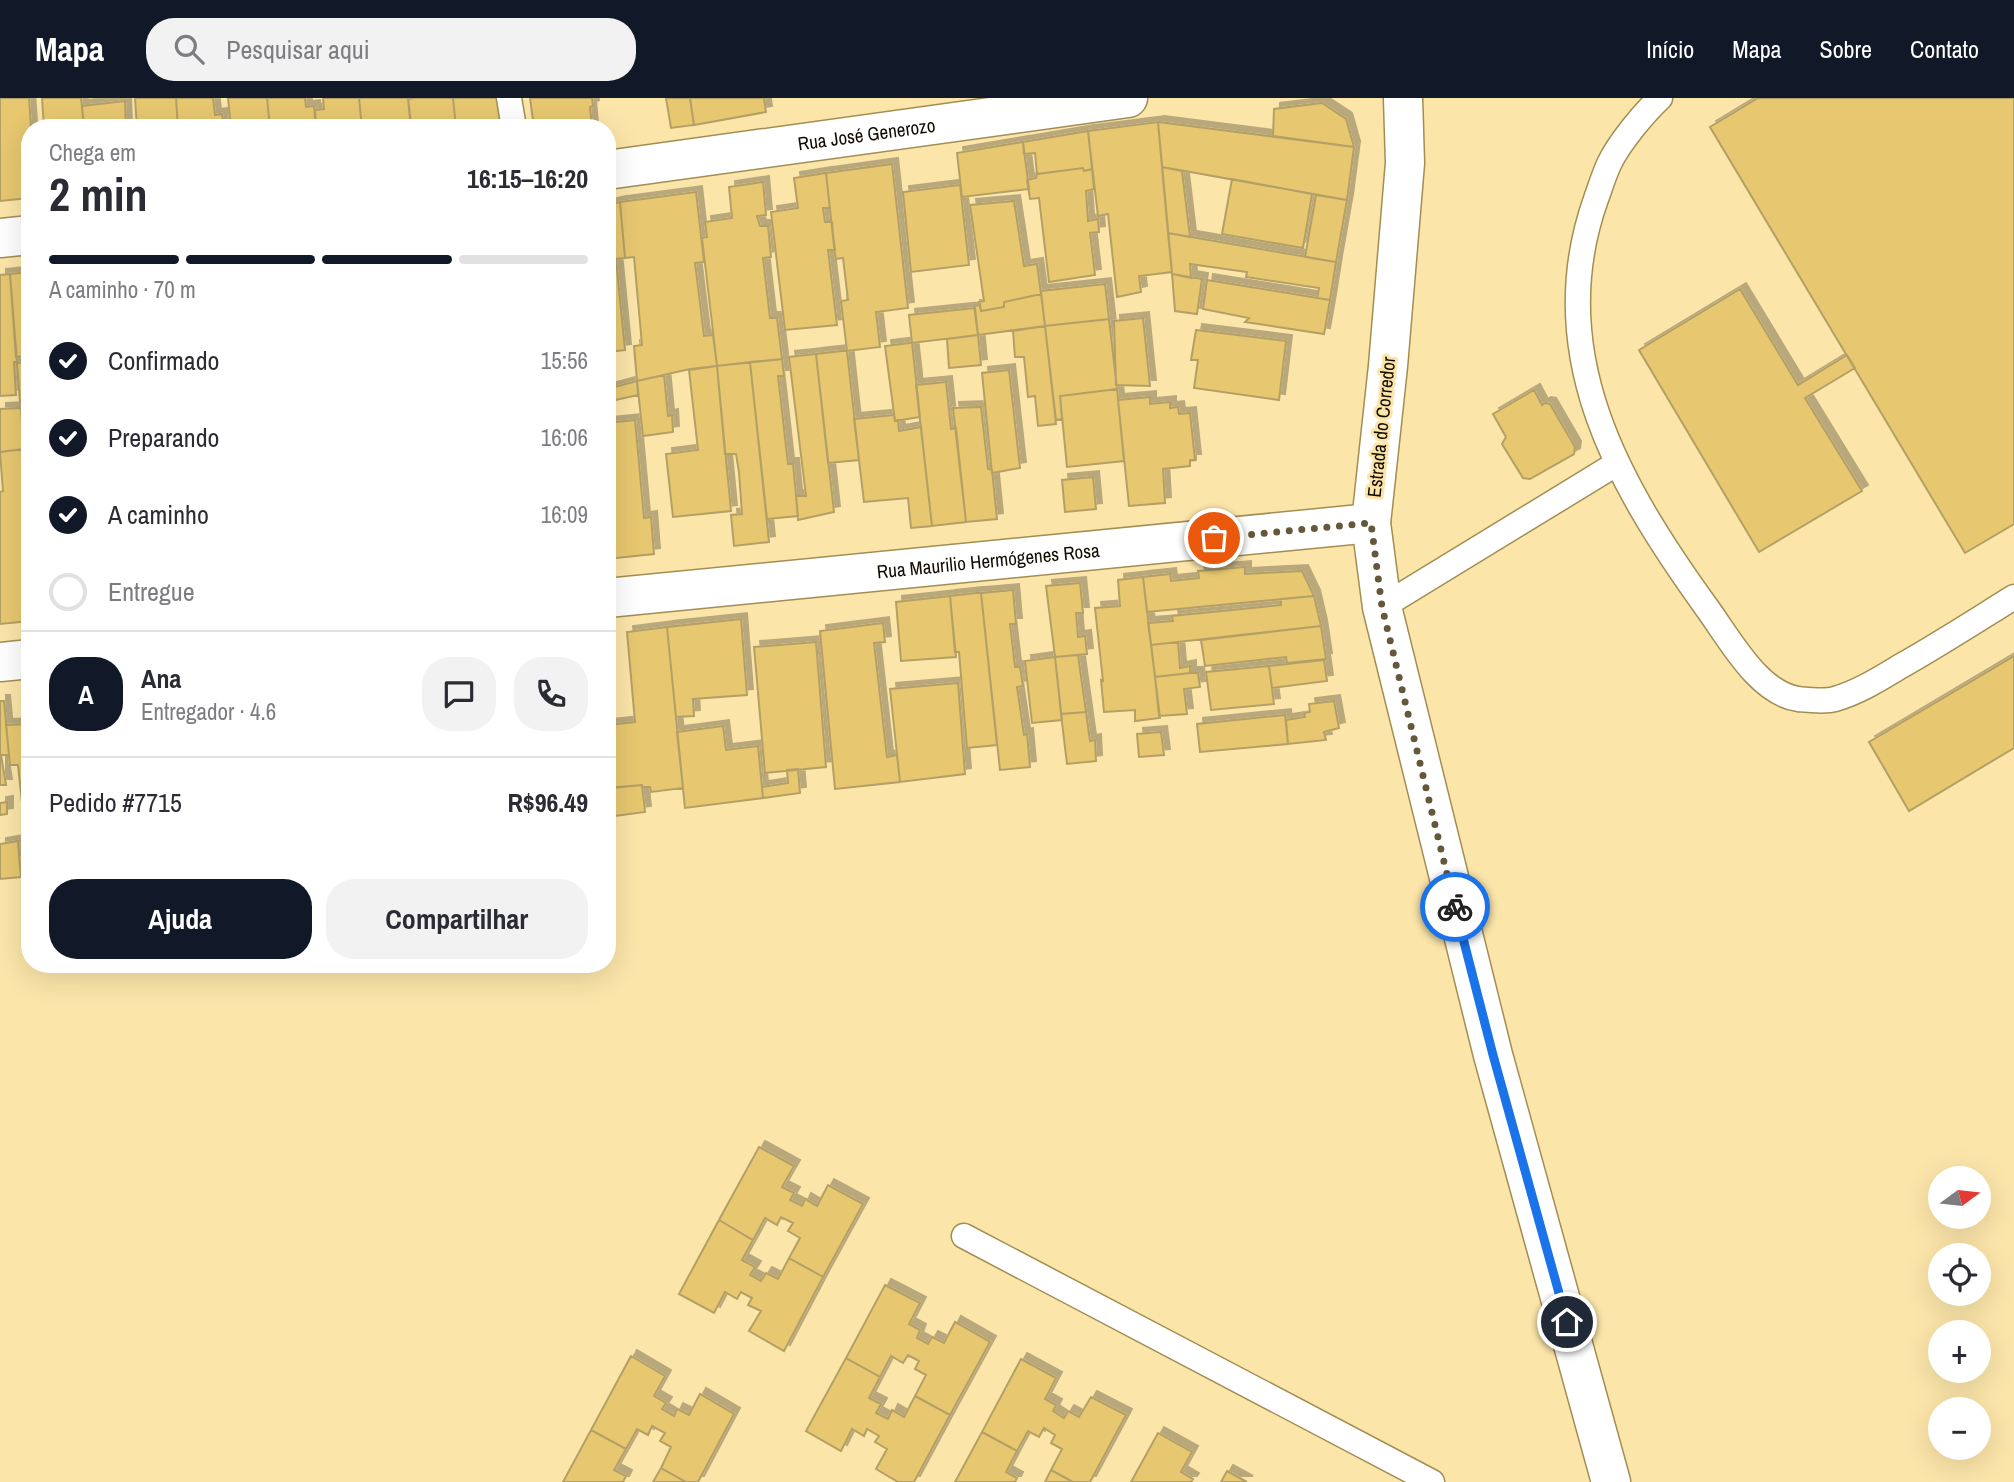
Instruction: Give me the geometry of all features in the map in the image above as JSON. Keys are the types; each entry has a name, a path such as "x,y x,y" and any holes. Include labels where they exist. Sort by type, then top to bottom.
{"main road":[{"name":"Rua José Generozo","path":"616,169 1128,98"},
{"name":"Estrada do Corredor","path":"1403,98 1405,163 1388,366 1371,523 1382,607 1461,931 1611,1482"},
{"path":"0,238 21,236"},
{"name":"Rua Maurilio Hermógenes Rosa","path":"616,597 1371,523"},
{"path":"0,662 21,660"},
{"name":"Estrada do Corredor","path":"1533,1199 1546,1218 1572,1269 1634,1482"}],"lane":[{"path":"509,98 512,119"},
{"path":"1660,98 1647,110 1609,163 1586,228 1578,287 1580,355 1594,408 1616,464 1677,566 1742,658 1766,684 1796,699 1833,700 1872,683 2014,597"},
{"path":"1382,607 1616,464"},
{"path":"964,1236 1432,1482"}],"building":[{"path":"0,98 29,98 30,119 21,119 21,199 0,201"},
{"path":"42,98 81,98 83,119 43,119"},
{"path":"135,98 176,98 177,119 136,119"},
{"path":"176,98 213,98 215,115 222,114 223,119 177,119"},
{"path":"228,98 267,98 269,119 230,119"},
{"path":"267,98 305,98 306,107 314,106 315,119 269,119"},
{"path":"323,98 359,98 361,119 316,119 315,110 324,109"},
{"path":"359,98 408,98 410,119 361,119"},
{"path":"453,98 455,119 410,119 408,99"},
{"path":"453,98 497,98 500,119 455,119"},
{"path":"530,98 592,98 591,119 533,119"},
{"path":"666,98 690,98 694,125 671,128"},
{"path":"690,98 764,98 766,112 694,125"},
{"path":"1758,98 2014,98 2014,524 1965,553 1710,127"},
{"path":"125,101 126,119 83,119 82,106"},
{"path":"1322,103 1346,119 1354,147 1273,136 1274,109"},
{"path":"1158,122 1354,147 1347,200 1162,167"},
{"path":"1158,122 1172,272 1139,276 1141,292 1117,297 1108,214 1098,216 1088,131"},
{"path":"1088,131 1092,169 1037,174 1035,153 1024,154 1023,142"},
{"path":"1023,142 1029,189 962,197 957,153"},
{"path":"892,164 908,308 876,312 880,347 847,351 841,301 848,300 843,258 836,259 835,255 826,173"},
{"path":"1162,167 1182,171 1190,237 1168,233"},
{"path":"1083,168 1084,171 1092,169 1094,189 1086,191 1088,221 1098,219 1099,232 1090,233 1095,275 1049,282 1039,198 1030,199 1027,180 1036,178 1037,174"},
{"path":"826,173 830,208 823,208 825,222 832,222 835,250 828,250 837,325 785,330 771,212 798,208 794,178"},
{"path":"1232,179 1312,194 1303,248 1222,234"},
{"path":"763,182 766,215 757,216 760,226 768,226 771,257 763,258 770,318 777,318 782,359 717,366 702,238 707,237 705,222 732,218 729,187"},
{"path":"960,185 969,265 911,272 903,192"},
{"path":"696,192 704,262 695,263 704,336 713,335 717,366 637,381 634,346 642,345 634,257 625,258 620,202"},
{"path":"1316,195 1347,200 1336,262 1305,257"},
{"path":"1014,201 1024,266 1037,264 1041,294 1004,302 1004,307 981,311 979,302 984,301 970,205"},
{"path":"620,202 625,258 616,259 616,203"},
{"path":"1168,233 1336,262 1330,300 1317,298 1319,288 1246,277 1247,272 1190,264 1191,278 1172,274"},
{"path":"616,259 625,350 616,351"},
{"path":"21,273 21,356 16,357 10,274"},
{"path":"10,274 17,362 14,362 16,395 0,396 0,275"},
{"path":"1172,274 1202,279 1197,314 1175,311"},
{"path":"1207,280 1330,300 1324,334 1245,322 1249,318 1203,309"},
{"path":"1105,284 1109,319 1045,326 1041,291"},
{"path":"1740,289 1798,385 1847,355 1855,368 1805,398 1862,491 1759,552 1639,350"},
{"path":"1041,294 1045,326 978,335 974,306 980,305 981,311 1004,307 1004,302"},
{"path":"975,308 978,335 912,343 909,315"},
{"path":"1143,318 1150,386 1116,385 1114,321"},
{"path":"1109,319 1117,389 1060,396 1062,419 1056,420 1045,326"},
{"path":"1045,326 1056,424 1038,426 1035,396 1028,397 1024,357 1015,357 1013,331"},
{"path":"1196,330 1286,341 1279,400 1194,388 1198,360 1191,360"},
{"path":"978,335 981,365 949,368 947,339"},
{"path":"912,343 920,417 895,421 885,346"},
{"path":"847,351 859,460 828,463 816,354"},
{"path":"816,354 834,512 798,520 796,496 806,496 789,357"},
{"path":"782,359 784,376 778,376 788,464 793,464 798,516 767,519 750,362"},
{"path":"750,362 769,542 734,546 731,515 742,514 739,472 736,454 725,454 717,366"},
{"path":"17,363 21,363 20,402"},
{"path":"717,366 731,511 673,517 666,454 698,450 689,370"},
{"path":"1009,370 1020,468 992,473 982,373"},
{"path":"664,375 668,416 672,415 673,432 643,436 637,381"},
{"path":"637,381 638,395 616,400 616,387"},
{"path":"946,382 951,429 956,428 966,522 932,526 916,385"},
{"path":"1117,389 1124,461 1067,467 1060,396"},
{"path":"1534,390 1542,405 1550,404 1575,447 1574,454 1530,479 1523,478 1502,444 1506,437 1493,414"},
{"path":"1150,397 1150,404 1170,402 1170,408 1178,407 1179,414 1190,413 1195,460 1190,460 1190,466 1163,469 1165,503 1129,506 1118,400"},
{"path":"981,407 997,519 966,522 953,408"},
{"path":"21,408 21,449 0,452 0,409"},
{"path":"894,415 895,421 898,420 899,431 921,427 932,526 911,528 908,498 864,502 854,419"},
{"path":"635,420 644,518 651,517 654,554 616,558 616,422"},
{"path":"21,449 21,622 0,624 0,492 3,491 0,452"},
{"path":"1093,477 1096,509 1065,512 1062,480"},
{"path":"1245,567 1245,574 1302,571 1314,596 1147,612 1143,577 1170,574 1171,581 1199,578 1198,571"},
{"path":"1143,577 1160,718 1135,721 1135,710 1104,712 1095,608 1120,606 1118,580"},
{"path":"1080,583 1083,613 1076,613 1078,637 1085,636 1087,654 1055,657 1046,586"},
{"path":"1013,590 1016,624 1010,624 1015,667 1020,667 1023,686 1017,687 1024,735 1027,734 1030,767 1000,770 981,593"},
{"path":"981,593 997,745 967,748 959,652 955,652 950,596"},
{"path":"950,596 956,657 901,661 896,602"},
{"path":"1314,596 1321,626 1151,645 1148,623 1173,621 1172,616 1281,605 1281,599"},
{"path":"741,619 747,695 693,699 694,716 676,717 667,627"},
{"path":"883,623 885,642 874,643 887,757 897,755 900,782 835,789 820,631"},
{"path":"1321,626 1326,659 1287,663 1286,657 1205,666 1201,640"},
{"path":"667,627 683,788 651,792 650,787 642,785 616,788 616,724 635,722 627,632"},
{"path":"816,642 826,767 765,773 754,647"},
{"path":"1178,642 1180,668 1190,666 1190,673 1155,677 1151,645"},
{"path":"1078,655 1086,712 1061,714 1055,657"},
{"path":"2014,656 2014,748 1909,811 1869,742"},
{"path":"1055,657 1062,720 1032,723 1025,661"},
{"path":"1324,660 1327,681 1272,688 1269,666"},
{"path":"1269,666 1274,704 1211,710 1206,672"},
{"path":"1198,673 1200,687 1184,689 1187,714 1159,716 1155,677"},
{"path":"958,683 965,774 900,782 890,689"},
{"path":"0,701 4,701 9,755 1,755 6,785 0,785"},
{"path":"1334,701 1339,728 1324,732 1326,740 1288,744 1286,720 1305,717 1304,713 1310,712 1309,704"},
{"path":"1086,712 1090,741 1095,740 1096,761 1067,764 1061,714"},
{"path":"1285,715 1288,744 1200,752 1197,724"},
{"path":"21,724 21,793 18,765 10,765 6,725"},
{"path":"723,726 726,750 758,746 763,798 685,808 677,732"},
{"path":"1161,732 1164,755 1139,757 1137,734"},
{"path":"798,769 800,793 763,798 762,787 788,783 787,770"},
{"path":"642,785 645,812 616,816 616,787"},
{"path":"7,802 7,814 0,815 0,803"},
{"path":"18,841 21,877 0,879 0,844"},
{"path":"759,1147 794,1166 782,1187 794,1193 790,1200 802,1206 805,1199 817,1206 828,1185 863,1204 823,1277 789,1258 800,1238 788,1231 793,1223 781,1217 777,1225 765,1218 753,1240 719,1220"},
{"path":"719,1220 753,1240 742,1260 755,1267 750,1275 761,1281 766,1273 778,1279 789,1258 823,1277 784,1351 749,1331 761,1311 748,1305 752,1298 741,1292 737,1299 725,1292 714,1313 679,1294"},
{"path":"885,1285 920,1303 909,1324 920,1330 917,1338 928,1344 932,1337 944,1343 955,1322 990,1342 950,1415 915,1396 926,1375 915,1369 919,1361 908,1355 903,1363 891,1356 880,1377 846,1358"},
{"path":"631,1356 665,1376 654,1396 666,1403 662,1409 674,1416 677,1409 689,1415 700,1394 734,1414 698,1482 686,1482 661,1468 671,1447 660,1441 665,1433 652,1426 648,1435 637,1429 626,1449 591,1430"},
{"path":"846,1358 880,1377 869,1398 881,1404 876,1413 888,1419 892,1410 904,1417 915,1396 950,1415 914,1482 898,1482 876,1469 887,1449 875,1442 879,1436 867,1429 864,1436 852,1429 841,1451 806,1431"},
{"path":"1021,1359 1056,1378 1045,1399 1056,1405 1053,1411 1064,1418 1068,1411 1079,1417 1091,1397 1126,1415 1090,1482 1073,1482 1051,1470 1062,1449 1051,1443 1055,1435 1044,1428 1039,1437 1028,1431 1017,1451 982,1432"},
{"path":"591,1430 626,1449 614,1470 626,1476 623,1482 563,1482"},
{"path":"982,1432 1017,1451 1006,1472 1017,1478 1015,1482 955,1482"},
{"path":"1158,1433 1192,1452 1181,1472 1193,1479 1191,1482 1131,1482"},
{"path":"661,1468 686,1482 653,1482"},
{"path":"1051,1470 1073,1482 1045,1482"},
{"path":"1227,1471 1247,1482 1221,1482"}],"way so far":[{"path":"1214,538 1371,523 1382,607 1455,907"}],"route":[{"path":"1455,907 1567,1322"}]}
